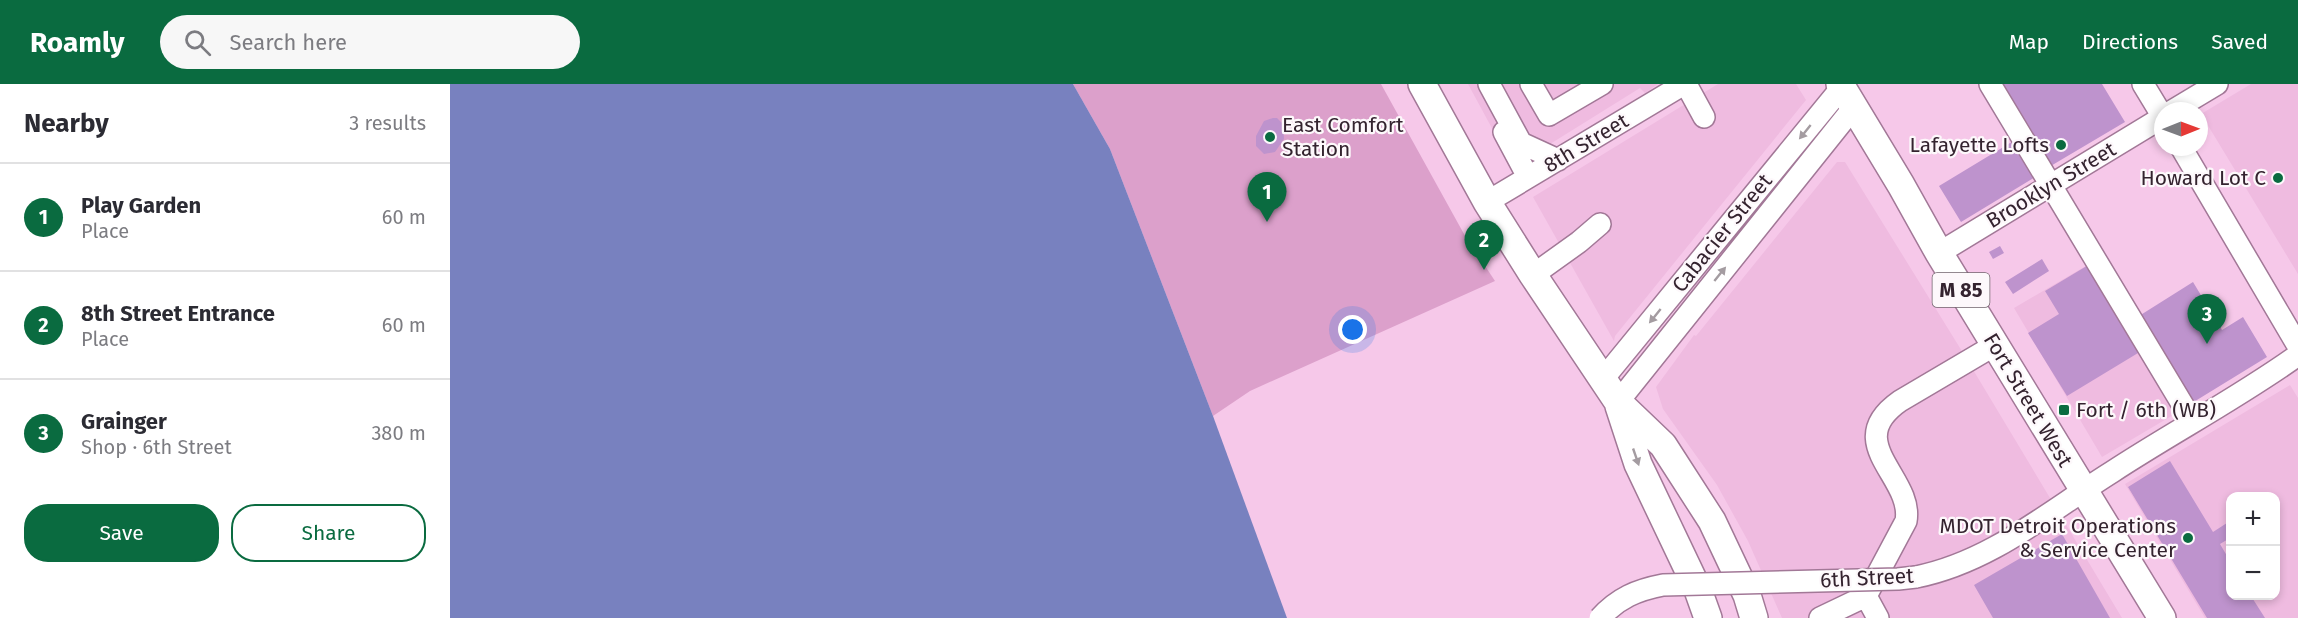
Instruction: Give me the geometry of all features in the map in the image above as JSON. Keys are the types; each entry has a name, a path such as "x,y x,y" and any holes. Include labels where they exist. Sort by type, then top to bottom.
{"main road":[{"path":"1422,84 1487,202 1618,402 1663,445 1706,511 1747,595 1754,618"},
{"name":"Fort Street West","path":"1845,93 1939,253 2162,618"},
{"path":"1618,402 1638,464 1698,590 1708,618"},
{"path":"1698,590 1695,574 1698,565 1704,562 1713,563 1720,569 1740,618"}],"street":[{"path":"1478,84 1528,177"},
{"path":"1489,84 1521,143 1558,160"},
{"path":"1531,84 1549,115 1602,84"},
{"name":"8th Street","path":"1487,202 1685,84"},
{"path":"1685,84 1704,117"},
{"path":"1990,84 2193,423"},
{"path":"2143,84 2154,102"},
{"path":"2187,102 2217,84"},
{"name":"Cabacier Street","path":"1603,379 1845,93"},
{"name":"Cabacier Street","path":"1618,402 1845,93"},
{"name":"Brooklyn Street","path":"1939,253 2154,122"},
{"path":"2186,156 2298,346"},
{"path":"1533,274 1580,242 1600,224"},
{"path":"1820,618 1866,596 1902,529 1908,511 1902,493 1879,451 1878,435 1882,418 1891,407 1900,401 1995,345"},
{"name":"6th Street","path":"1600,618 1622,598 1647,588 1663,585 1898,579 1916,577 1961,565 1983,555 2084,492 2110,472 2193,423 2298,355"},
{"path":"1866,596 1878,618"}],"shaded area":[{"path":"1073,84 1381,84 1464,234 1495,281 1250,391 1213,416 1110,149"},
{"path":"1468,84 1658,84 1645,93 1640,88 1513,167"},
{"path":"1718,84 1796,84 1806,100 1615,336 1614,341 1533,197"},
{"name":"Howard Lot C","path":"2251,84 2298,84 2298,274 2208,126 2208,110"},
{"path":"1837,162 1845,162 2122,618 1782,618 1748,541 1717,485 1663,409 1656,387 1694,335 1696,336"},
{"path":"2091,263 2180,411 2102,457 2014,308"},
{"path":"2290,385 2298,398 2298,618 2205,618 2125,484"}],"water":[{"path":"450,84 1073,84 1110,149 1213,416 1287,618 450,618"}],"building":[{"name":"Lafayette Lofts","path":"1999,84 2102,84 2125,122 2049,167"},
{"name":"East Comfort Station","path":"1277,118 1283,124 1284,139 1275,152 1264,154 1256,146 1256,136 1264,121"},
{"path":"2015,140 2037,176 1961,222 1939,186"},
{"path":"2000,246 2004,253 1993,259 1989,252"},
{"path":"2042,259 2049,271 2013,294 2005,282"},
{"path":"2090,264 2143,350 2067,396 2028,333 2059,314 2045,291"},
{"path":"2193,282 2222,330 2243,317 2267,357 2192,403 2139,316"},
{"name":"MDOT Detroit Operations & Service Center","path":"2170,461 2213,532 2226,524 2226,540 2220,544 2226,554 2226,600 2254,600 2265,618 2207,618 2128,487"},
{"path":"2062,534 2110,618 1993,618 1974,585"}],"place":[{"name":"East Comfort Station","path":"1270,137"},
{"name":"Lafayette Lofts","path":"2061,145"},
{"name":"Howard Lot C","path":"2278,178"},
{"name":"Play Garden","path":"1267,222"},
{"name":"8th Street Entrance","path":"1484,270"},
{"name":"Grainger","path":"2207,344"},
{"name":"Fort / 6th (WB)","path":"2064,410"},
{"name":"MDOT Detroit Operations & Service Center","path":"2188,538"}]}
